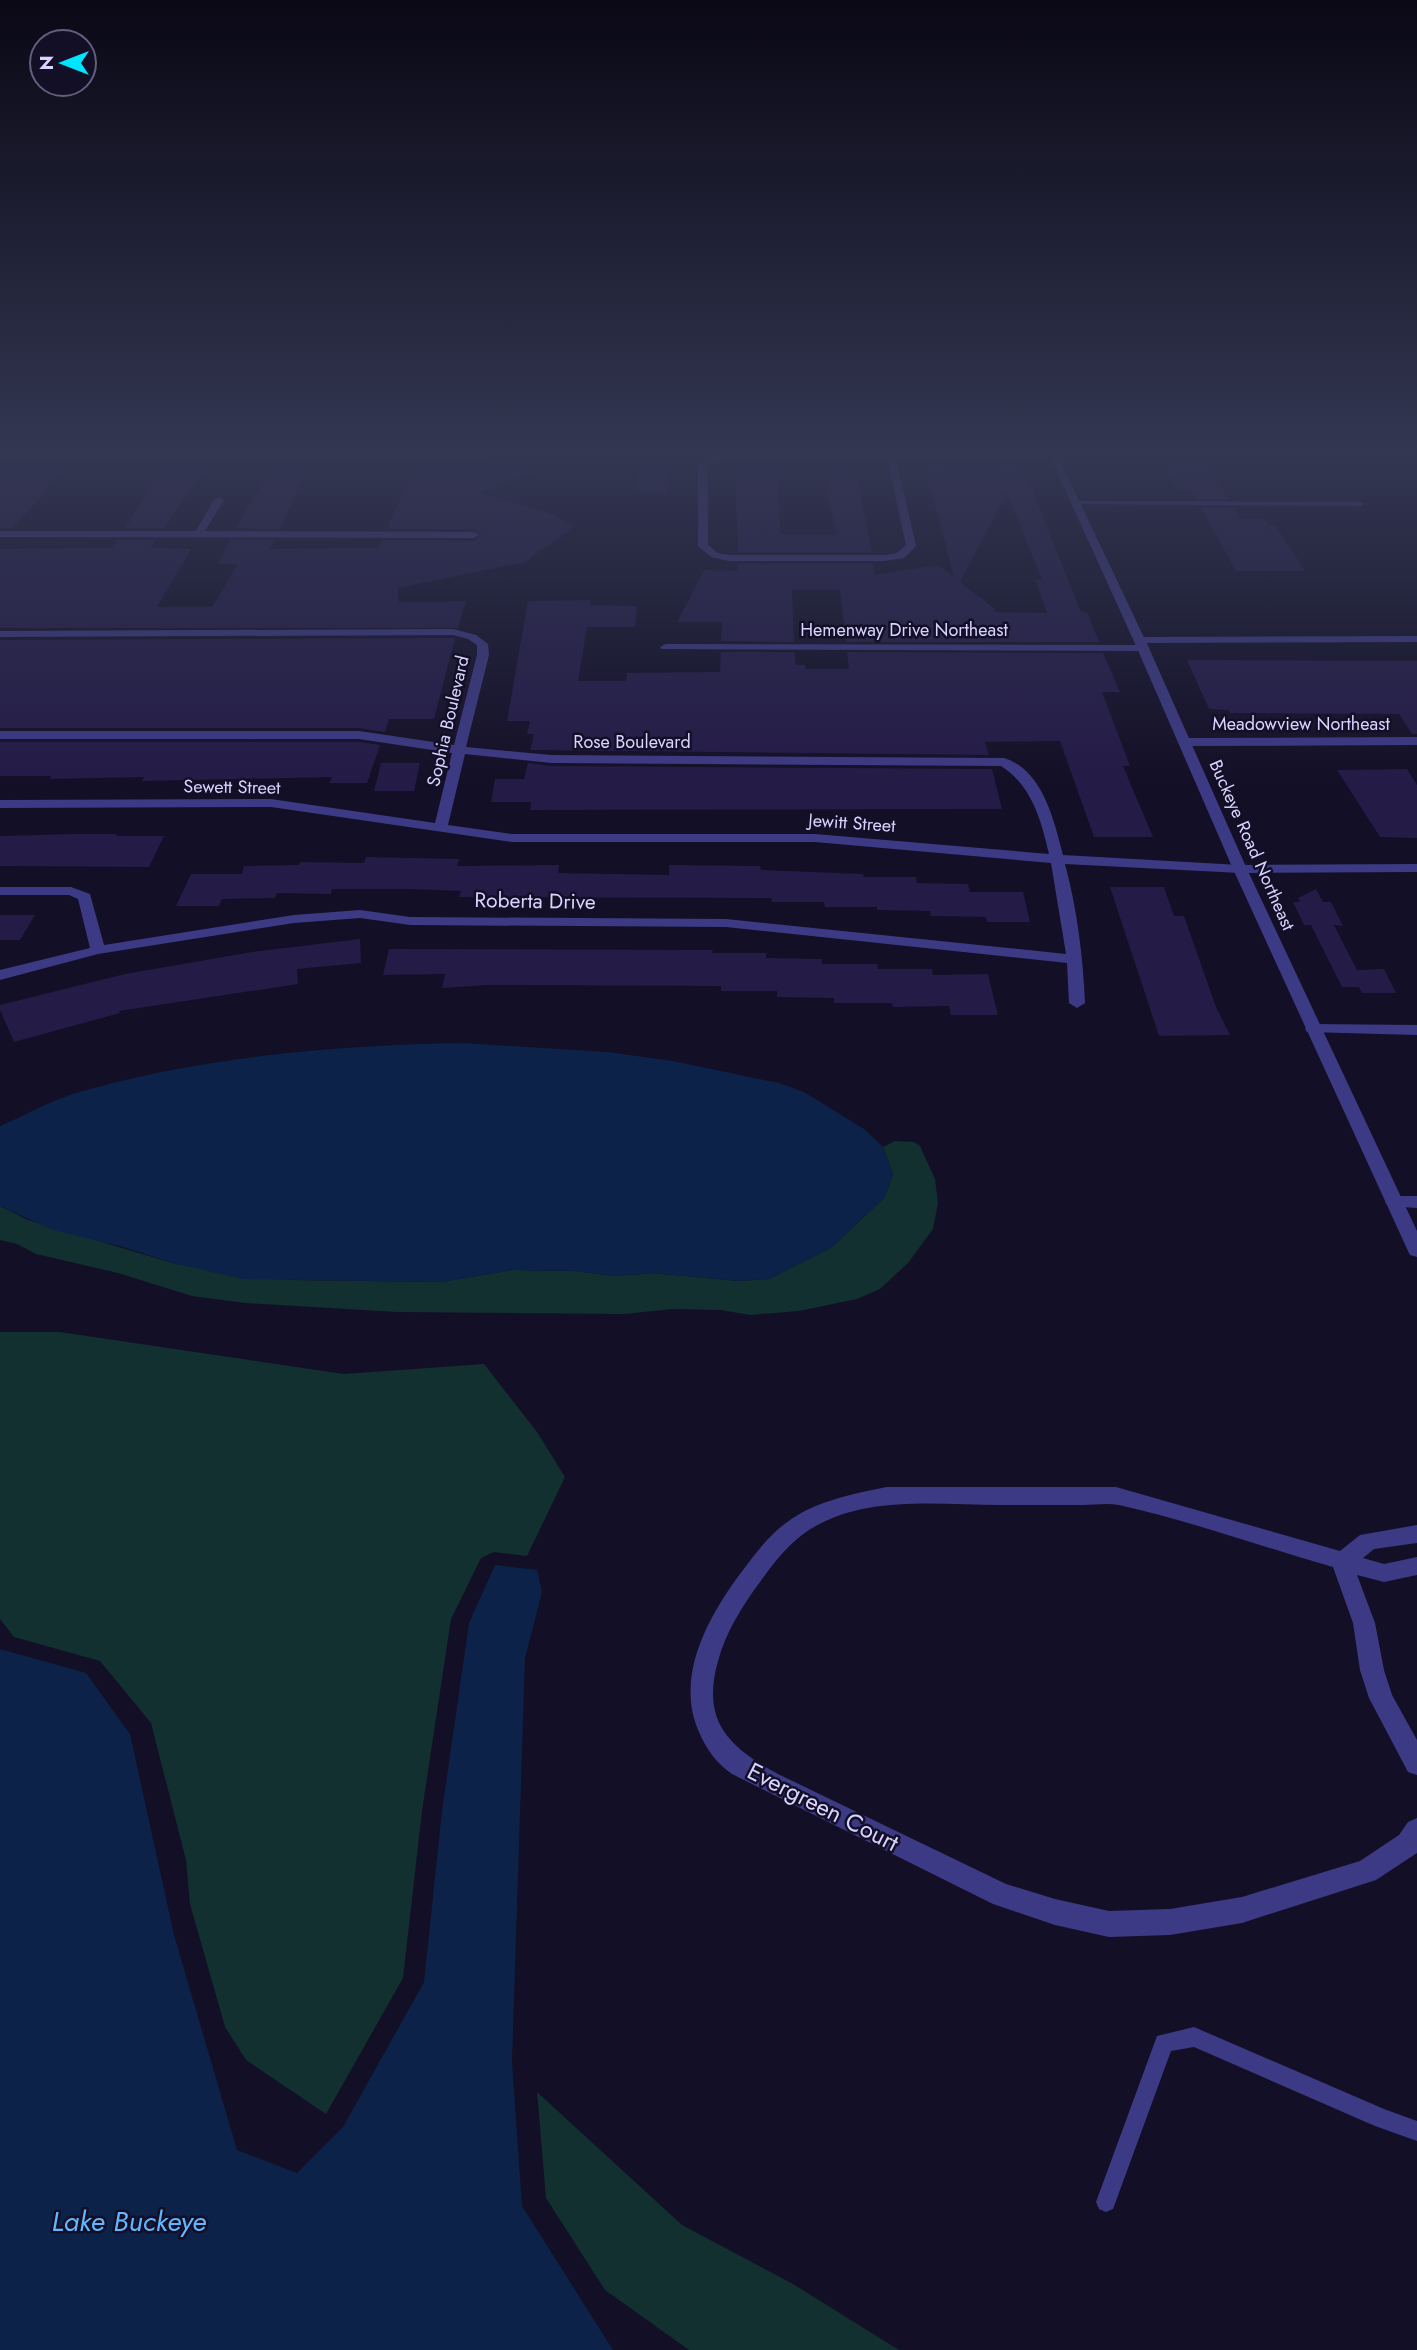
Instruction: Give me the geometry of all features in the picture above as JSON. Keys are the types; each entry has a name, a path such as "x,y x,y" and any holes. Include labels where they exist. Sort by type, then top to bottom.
{"street":[{"name":"Buckeye Road Northeast","path":"1105,564 1240,869 1417,1251"},
{"name":"Sophia Boulevard","path":"0,634 453,632 472,637 482,644 483,655 440,828"},
{"name":"Hemenway Drive Northeast","path":"666,647 1417,639"},
{"name":"Rose Boulevard","path":"0,735 359,735 460,751 551,759 1004,762 1020,772 1036,796 1057,861 1074,959 1077,1003"},
{"name":"Meadowview Northeast","path":"1185,742 1417,741"},
{"name":"Sewett Street","path":"0,804 271,803 462,830"},
{"name":"Jewitt Street","path":"462,830 512,838 814,838 1057,861 1240,869 1417,868"},
{"path":"0,891 71,891 85,897 98,950"},
{"name":"Roberta Drive","path":"0,975 98,950 281,921 360,914 410,921 726,923 1074,959"},
{"path":"1313,1029 1417,1030"},
{"path":"1394,1202 1417,1202"},
{"name":"Evergreen Court","path":"1417,1566 1384,1573 1342,1563 1145,1502 1116,1496 887,1496 858,1501 801,1524 774,1545 737,1596 709,1647 700,1690 702,1709 714,1738 733,1761 769,1782 1002,1895 1055,1912 1109,1924 1170,1922 1242,1910 1367,1871 1408,1844 1417,1830"},
{"path":"1417,1534 1368,1542 1342,1563 1364,1623 1372,1670 1381,1698 1417,1764"}],"lane":[{"path":"1106,2202 1164,2043 1194,2037 1382,2119 1417,2131"}],"green space":[{"path":"895,1141 914,1142 920,1146 935,1179 938,1203 933,1229 908,1263 880,1289 857,1299 799,1311 750,1315 721,1310 672,1309 625,1314 397,1312 245,1303 192,1296 118,1273 36,1254 17,1244 0,1240 0,1206 28,1220 176,1264 290,1280 441,1282 513,1270 576,1271 614,1276 653,1273 739,1281 769,1279 831,1248 885,1197 893,1174 883,1147"},
{"path":"0,1332 60,1332 344,1374 484,1364 537,1432 565,1477 527,1556 494,1552 481,1558 451,1619 422,1811 403,1978 326,2114 246,2060 225,2027 190,1904 186,1860 151,1723 100,1661 14,1637 0,1619"},
{"path":"537,2092 682,2225 793,2284 899,2350 689,2350 605,2290 546,2198"}],"water":[{"path":"464,1043 608,1052 673,1061 779,1083 804,1092 864,1129 883,1147 893,1174 885,1197 831,1248 769,1279 739,1281 653,1273 614,1276 576,1271 513,1270 441,1282 243,1279 176,1264 123,1247 53,1230 0,1206 0,1126 64,1097 167,1071 267,1055"},
{"name":"Lake Buckeye","path":"495,1565 537,1570 542,1592 525,1658 512,2061 522,2206 613,2350 0,2350 0,1649 86,1673 130,1734 174,1935 237,2150 297,2173 343,2127 424,1982 442,1811 469,1623"}],"building":[{"path":"0,564 182,564 157,607 212,607 238,564 218,564 517,564 398,588 399,602 466,601 458,628 0,628"},
{"path":"738,564 873,564 875,575 938,565 954,577 950,564 970,564 960,582 994,608 995,612 1047,613 1035,579 1042,580 1035,564 1062,564 1081,612 1087,612 1099,642 846,642 840,590 792,590 794,642 721,641 722,622 677,622 704,570 738,571"},
{"path":"1232,564 1300,564 1305,571 1236,571"},
{"path":"591,600 590,605 637,606 635,627 587,627 578,681 626,681 627,673 720,672 721,652 795,652 795,665 805,665 805,669 849,669 847,652 1103,653 1120,692 1102,692 1130,766 1123,766 1153,837 1094,837 1060,741 985,742 989,755 530,750 534,734 527,734 530,721 507,721 528,601"},
{"path":"455,638 434,719 389,719 385,732 359,728 0,728 0,640"},
{"path":"1187,660 1417,661 1417,734 1412,734 1399,714 1230,713 1228,710 1209,709"},
{"path":"0,742 359,742 380,745 367,783 329,783 332,777 142,781 144,777 50,779 51,776 0,776"},
{"path":"381,763 420,763 414,791 374,791"},
{"path":"528,763 551,766 992,769 1002,809 530,810 531,802 491,802 495,779 524,779"},
{"path":"1407,769 1417,785 1417,838 1380,837 1337,770"},
{"path":"0,836 164,836 149,867 0,866"},
{"path":"366,857 459,859 457,866 559,865 558,873 669,875 669,865 760,866 761,870 863,874 864,877 916,877 917,883 968,884 970,892 1023,892 1030,922 987,922 986,917 931,916 930,911 877,910 877,907 825,907 824,902 772,902 771,898 459,897 461,891 410,889 332,889 331,894 277,893 275,898 222,899 219,906 176,906 191,874 242,874 244,866 299,865 300,862 364,863"},
{"path":"1110,887 1164,887 1174,916 1184,916 1216,1007 1230,1035 1159,1036"},
{"path":"1316,889 1323,902 1331,902 1343,926 1334,925 1357,970 1384,969 1396,993 1362,993 1359,987 1342,987 1311,925 1304,925 1293,902 1300,902 1298,898"},
{"path":"0,915 35,915 20,940 0,940"},
{"path":"360,939 361,963 297,969 298,984 119,1011 120,1013 14,1042 0,1010 0,1005 125,974 252,952"},
{"path":"389,949 713,950 712,953 766,953 766,958 822,959 822,964 877,964 878,969 932,969 933,975 988,974 998,1015 951,1015 949,1006 893,1007 892,1003 834,1003 834,998 777,997 777,991 721,991 721,986 489,985 442,988 445,974 383,975"}]}
